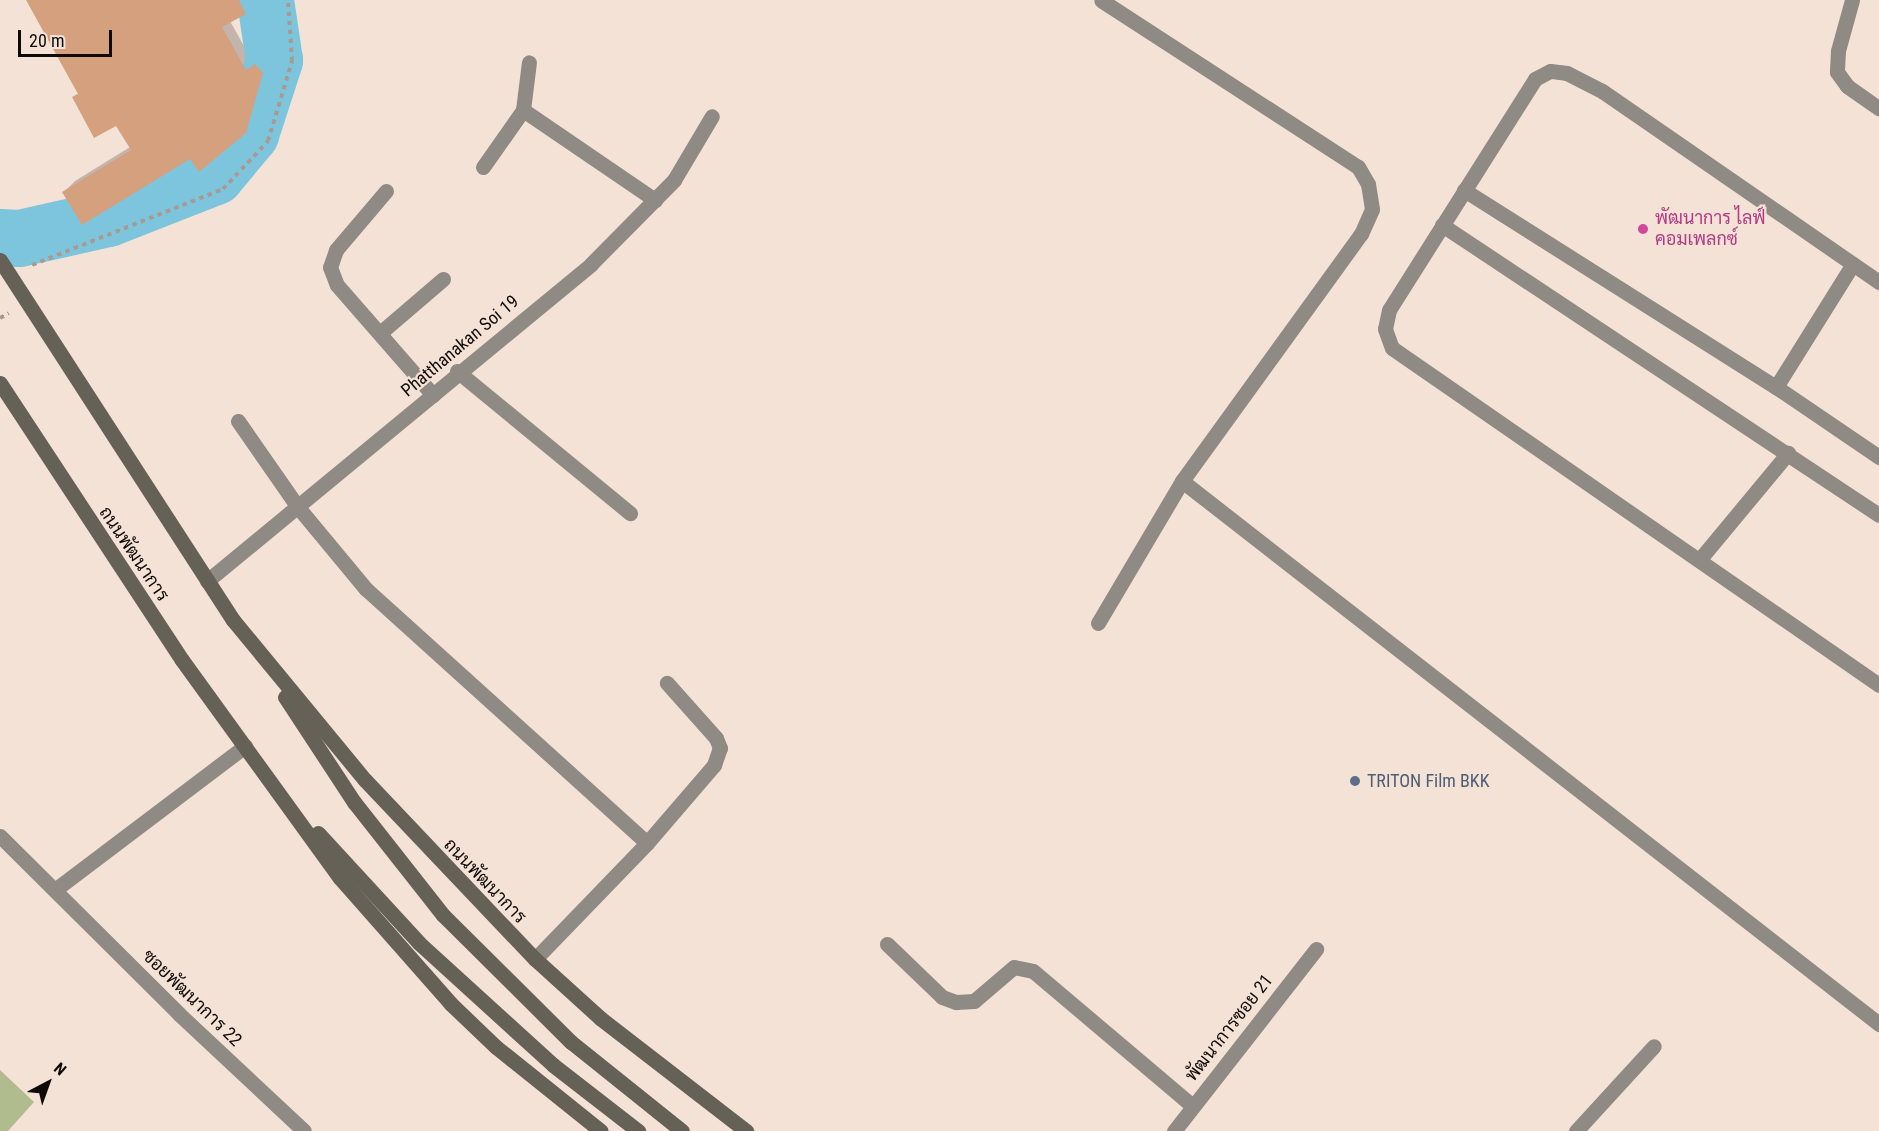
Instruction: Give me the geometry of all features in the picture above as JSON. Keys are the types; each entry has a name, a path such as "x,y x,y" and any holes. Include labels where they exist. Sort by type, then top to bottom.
{"main road":[{"name":"ถนนพัฒนาการ","path":"0,260 207,581 354,802 443,915 571,1042 682,1131"},
{"name":"ถนนพัฒนาการ","path":"0,382 119,567 340,878 407,959 496,1047 601,1131"},
{"name":"ถนนพัฒนาการ","path":"233,620 365,780 535,959 600,1018 746,1131"},
{"name":"ถนนพัฒนาการ","path":"263,772 418,943 553,1065 638,1131"}],"street":[{"path":"1098,623 1182,481 1361,234 1372,209 1368,184 1358,167 1101,0"},
{"path":"1852,0 1838,51 1837,72 1846,86 1879,108"},
{"path":"483,167 523,110 529,62"},
{"path":"1879,282 1602,91 1567,73 1550,71 1535,79 1464,190 1389,310 1386,329 1392,348 1879,685"},
{"path":"523,110 655,200"},
{"name":"Phatthanakan Soi 19","path":"207,581 433,395 457,371 591,264 674,180 712,116"},
{"path":"1464,190 1776,387 1879,457"},
{"path":"386,191 336,250 330,267 336,285 433,395"},
{"path":"1442,225 1879,515"},
{"path":"1776,387 1853,264"},
{"path":"380,333 443,279"},
{"path":"457,371 630,513"},
{"path":"238,421 297,506 378,601 647,843"},
{"path":"1700,559 1788,453"},
{"path":"1182,481 1879,1024"},
{"path":"535,959 647,843 714,765 720,748 704,723 668,683"},
{"path":"56,889 245,746"},
{"name":"ซอยพัฒนาการ 22","path":"0,836 56,889 179,1014 304,1131"},
{"path":"887,944 942,997 956,1002 974,1001 1014,967 1033,971 1193,1106"},
{"name":"พัฒนาการซอย 21","path":"1174,1131 1316,950"},
{"path":"1576,1131 1654,1046"}],"path":[{"path":"37,274 32,265 223,189 268,141 291,61 288,0"}],"green space":[{"path":"0,1070 34,1102 8,1131 0,1131"}],"building":[{"path":"26,0 239,0 246,14 222,27 246,70 255,64 263,73 246,133 199,172 190,159 82,225 62,192 131,150 116,126 94,138 72,97 78,94"}],"waterway":[{"path":"0,237 19,238 108,218 215,176 250,134 274,60 265,0"}],"place":[{"name":"พัฒนาการ ไลฟ์ คอมเพลกซ์","path":"1643,229"},
{"name":"TRITON Film BKK","path":"1355,781"}]}
